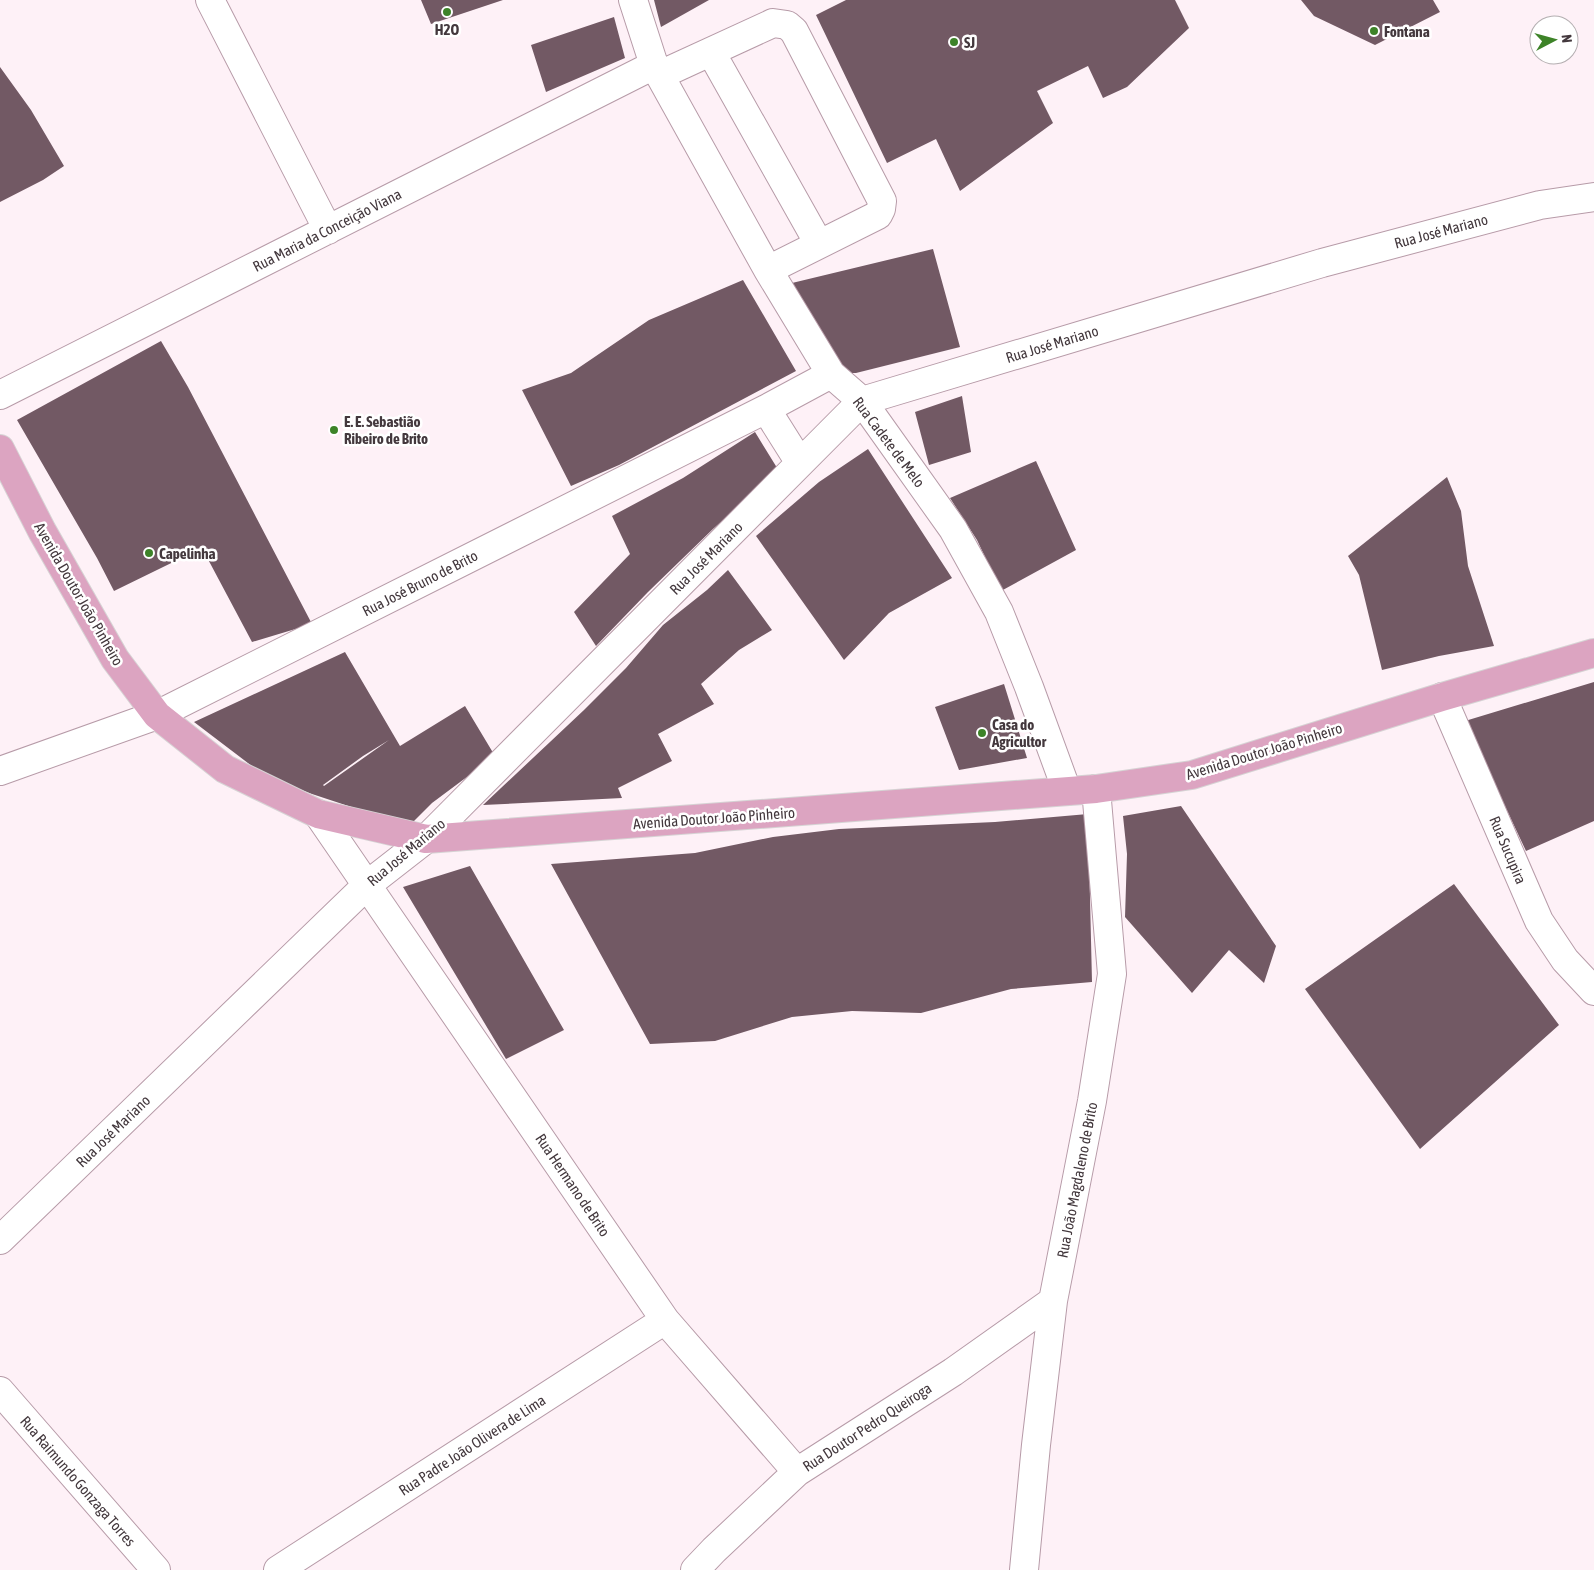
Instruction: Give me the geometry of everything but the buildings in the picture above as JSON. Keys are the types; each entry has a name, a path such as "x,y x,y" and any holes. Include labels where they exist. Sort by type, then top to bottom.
{"main road":[{"name":"Avenida Doutor João Pinheiro","path":"0,449 42,531 115,660 157,715 225,769 318,814 426,839 1096,789 1192,775 1442,697 1594,653"}],"street":[{"path":"210,0 328,230"},
{"name":"Rua Cadete de Melo","path":"633,0 657,70 768,270 831,374 862,401 953,528 999,612 1067,791"},
{"name":"Rua Maria da Conceição Viana","path":"0,395 328,230 657,70 711,52 773,23 787,25 794,31 882,201 878,215 768,270"},
{"path":"711,52 819,244"},
{"name":"Rua José Mariano","path":"0,1240 367,885 426,839 862,401 1322,262 1540,205 1594,197"},
{"name":"Rua José Bruno de Brito","path":"0,770 157,715 766,409 831,374"},
{"path":"766,409 800,463"},
{"name":"Rua Sucupira","path":"1442,697 1539,921 1565,960 1594,991"},
{"name":"Rua João Magdaleno de Brito","path":"1024,1570 1053,1301 1092,1101 1112,974 1096,789"},
{"name":"Rua Hermano de Brito","path":"318,814 665,1320 796,1472"},
{"name":"Rua Doutor Pedro Queiroga","path":"694,1570 796,1472 953,1372 1053,1301"},
{"name":"Rua Padre João Olivera de Lima","path":"278,1570 665,1320"},
{"name":"Rua Raimundo Gonzaga Torres","path":"0,1391 156,1570"}],"place":[{"name":"H2O","path":"447,12"},
{"name":"Fontana","path":"1374,31"},
{"name":"SJ","path":"954,42"},
{"name":"E. E. Sebastião Ribeiro de Brito","path":"334,430"},
{"name":"Capelinha","path":"149,553"},
{"name":"Casa do Agricultor","path":"982,733"}]}
